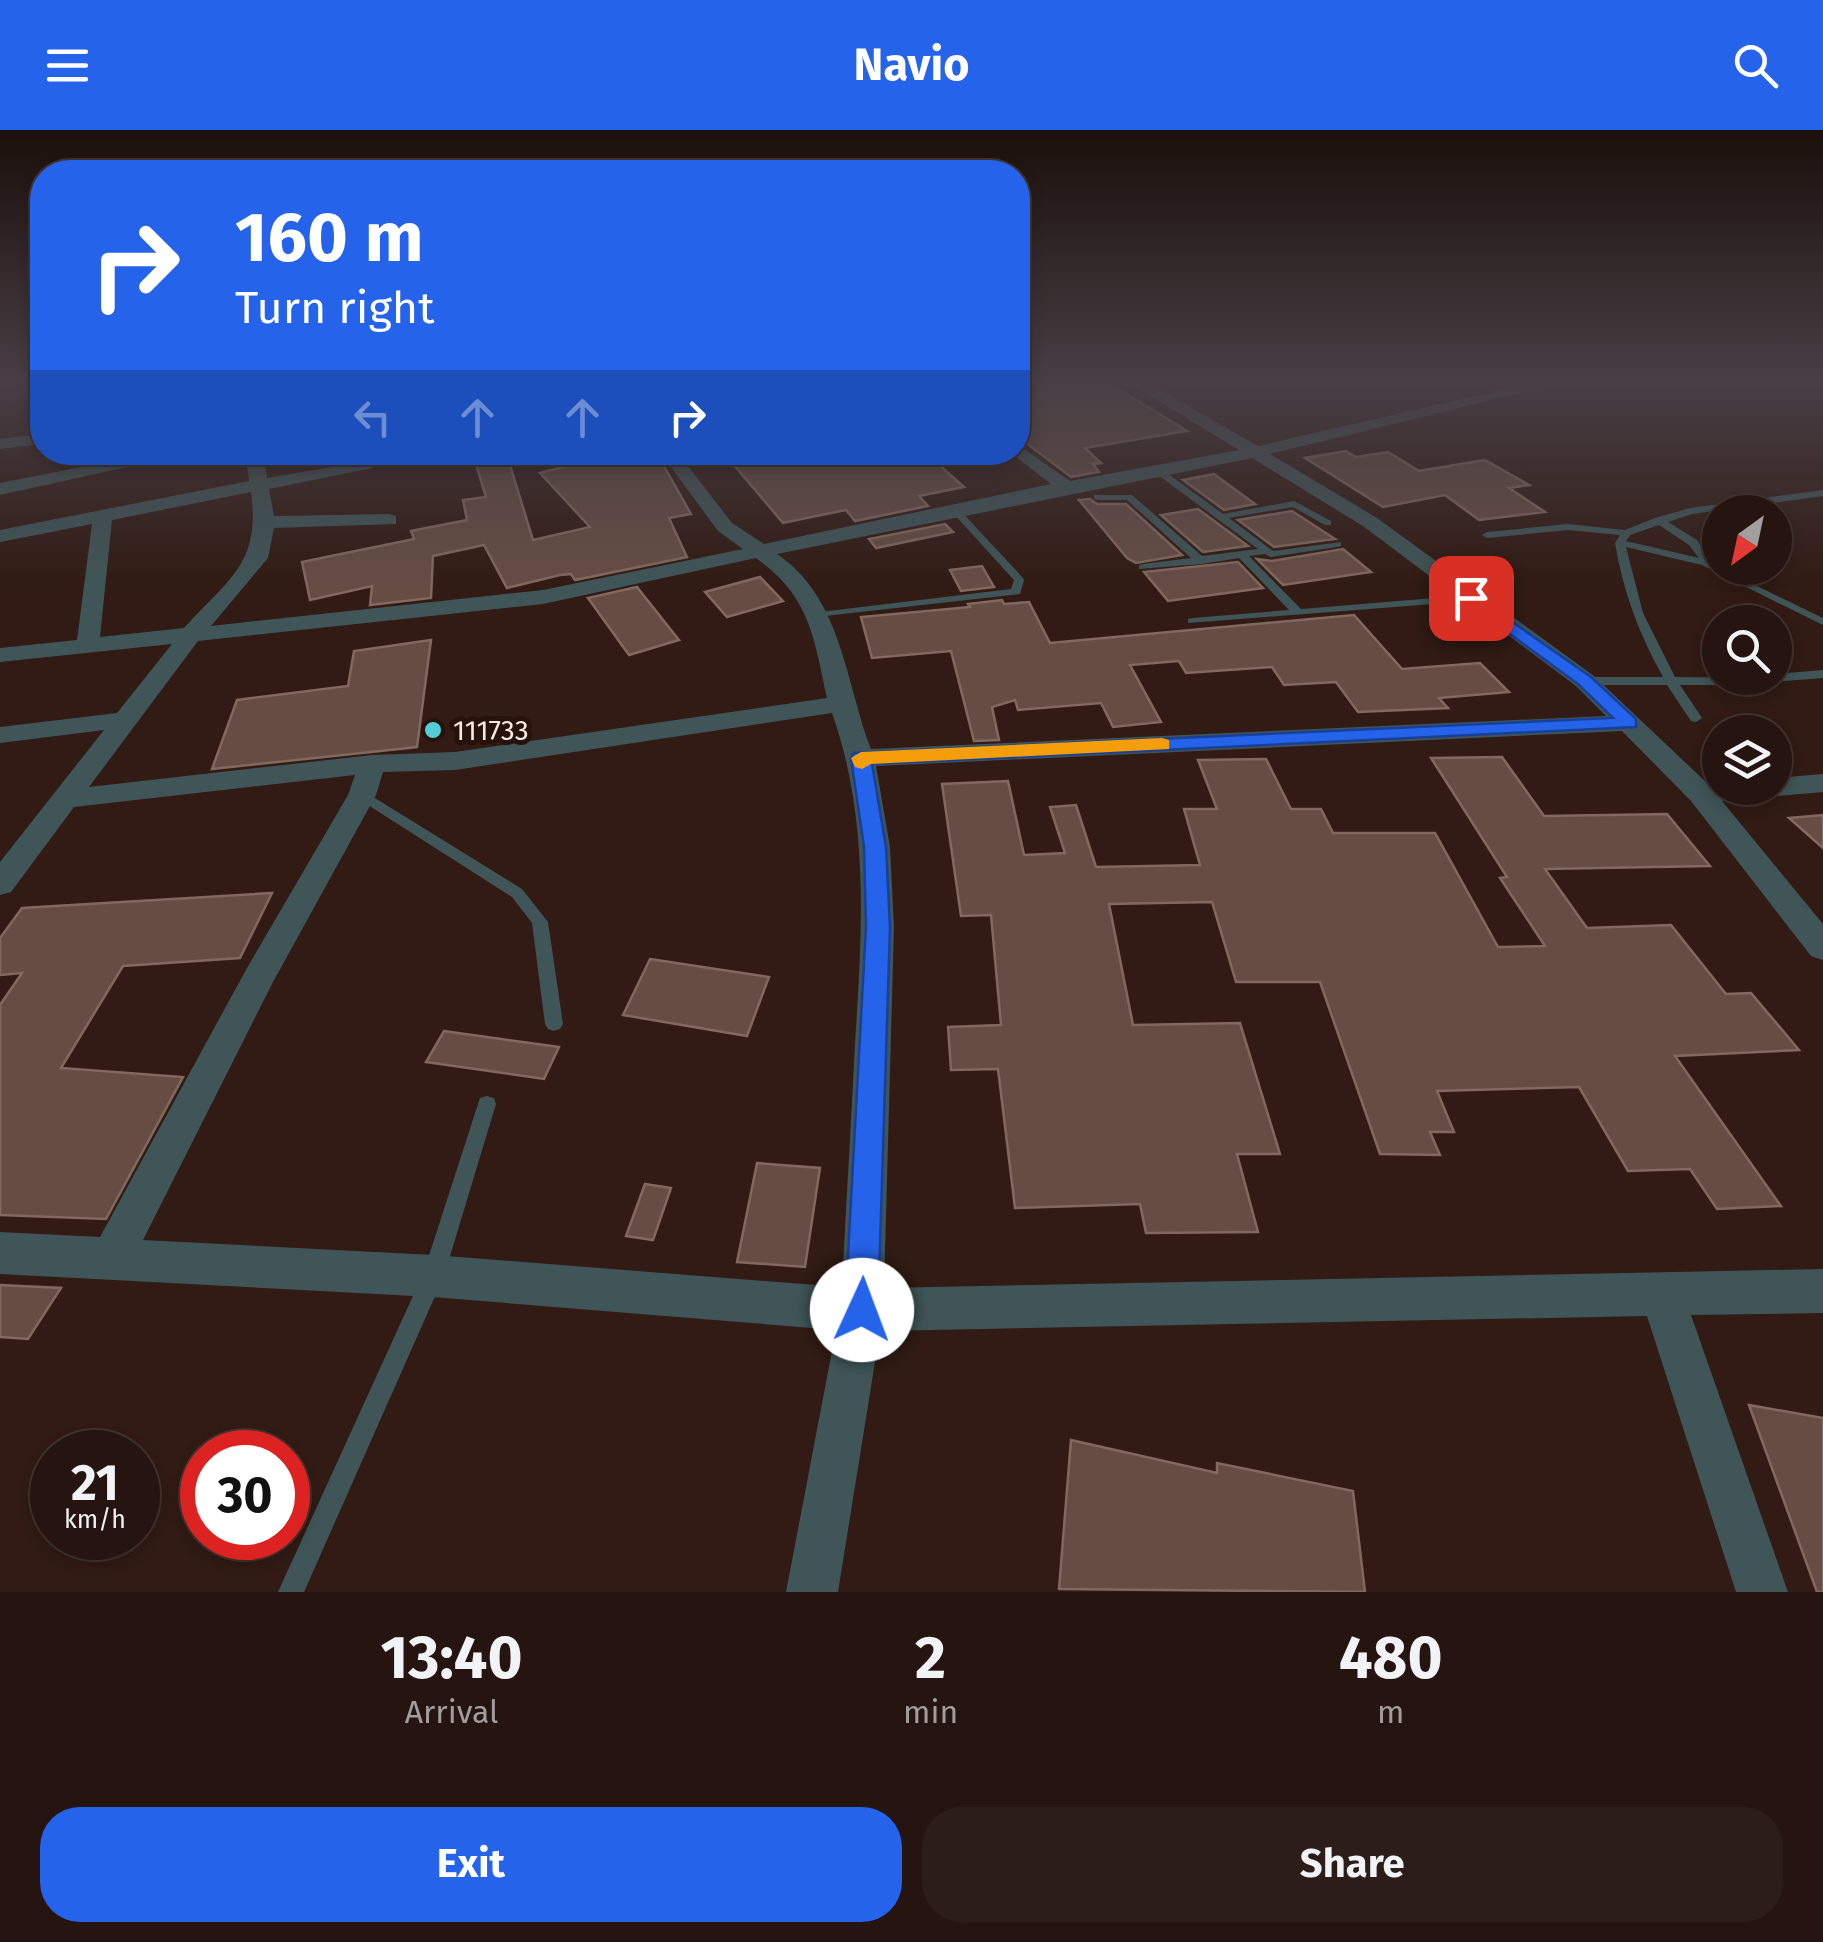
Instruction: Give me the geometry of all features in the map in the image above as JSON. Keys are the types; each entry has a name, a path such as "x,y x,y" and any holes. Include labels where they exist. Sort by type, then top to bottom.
{"street":[{"path":"1248,448 1370,522 1584,680 1701,794 1823,948"},
{"path":"0,655 508,602 1066,486 1270,448"},
{"path":"1030,459 1066,486"},
{"path":"62,465 64,478"},
{"path":"0,489 126,465"},
{"path":"0,884 189,636 258,558 265,522 256,465"},
{"path":"0,536 361,465"},
{"path":"677,465 726,527 788,570 820,615 841,704 861,758 875,847 878,927 862,1310 812,1592"},
{"path":"88,645 103,515"},
{"path":"265,522 388,520"},
{"path":"65,799 367,780 455,760 841,704"},
{"path":"0,735 125,720"},
{"path":"861,758 1630,723"},
{"path":"112,1258 367,780"},
{"path":"1792,786 1823,783"},
{"path":"0,847 33,843"},
{"path":"0,1253 433,1276 862,1310 1823,1290"},
{"path":"1661,1292 1762,1592"}],"lane":[{"path":"1157,470 1276,555 1337,544"},
{"path":"1623,538 1658,520 1690,511 1823,492"},
{"path":"1097,497 1128,496 1200,561"},
{"path":"1221,517 1294,504 1328,522"},
{"path":"820,615 1016,592 1020,580 955,510"},
{"path":"1658,520 1702,550"},
{"path":"1487,535 1568,528 1623,538 1702,561"},
{"path":"1623,538 1640,619 1667,678 1696,718"},
{"path":"1143,567 1268,550"},
{"path":"1242,555 1298,612"},
{"path":"1751,585 1823,622"},
{"path":"1192,621 1471,598"},
{"path":"1584,680 1733,681 1823,674"},
{"path":"367,780 532,907 540,922 554,1024"},
{"path":"291,1592 433,1276 487,1104"}],"building":[{"path":"1033,448 1085,448 1101,463 1093,464 1099,472 1071,477"},
{"path":"1346,451 1356,457 1388,452 1419,471 1485,460 1529,485 1509,488 1545,512 1479,520 1445,495 1383,507 1305,458"},
{"path":"476,465 510,465 533,540 590,527 540,473 571,465 663,465 691,514 669,518 687,557 575,580 571,574 560,575 507,588 484,545 433,556 431,598 370,605 372,586 310,600 302,562 414,539 411,531 467,520 463,500 486,497"},
{"path":"734,465 939,465 964,487 919,496 928,506 855,521 846,510 783,523"},
{"path":"1214,474 1255,504 1224,510 1183,480"},
{"path":"1090,499 1097,504 1126,504 1182,555 1136,563 1127,558 1079,500"},
{"path":"1198,509 1248,546 1203,552 1161,515"},
{"path":"1292,511 1335,539 1274,547 1238,520"},
{"path":"945,524 953,532 876,548 869,539"},
{"path":"1343,549 1371,572 1283,585 1257,559 1272,561"},
{"path":"1238,562 1263,588 1168,601 1144,572"},
{"path":"982,566 994,587 961,591 950,570"},
{"path":"760,577 783,601 727,617 705,592"},
{"path":"637,587 679,640 629,655 588,598"},
{"path":"1002,600 1004,604 1029,602 1050,643 1354,615 1402,669 1480,663 1509,692 1439,698 1448,708 1358,712 1336,682 1284,685 1272,667 1186,673 1179,661 1130,665 1161,722 1113,727 1101,703 1018,710 1015,700 992,707 999,740 974,741 951,651 872,658 861,617 970,607 968,604"},
{"path":"431,640 417,747 212,769 237,700 348,686 354,651"},
{"path":"1502,757 1544,816 1667,814 1710,866 1545,869 1587,928 1671,925 1726,994 1751,993 1799,1050 1675,1056 1781,1206 1717,1209 1690,1169 1628,1171 1579,1087 1437,1091 1454,1132 1430,1132 1440,1155 1380,1154 1320,982 1236,982 1212,902 1109,904 1133,1025 1240,1023 1280,1154 1237,1154 1258,1232 1146,1233 1140,1204 1015,1208 998,1069 951,1070 948,1027 1001,1025 991,915 961,916 942,784 1008,781 1024,855 1065,853 1050,807 1076,805 1096,867 1200,865 1184,809 1217,809 1198,760 1266,759 1291,809 1321,809 1333,833 1435,833 1498,947 1545,946 1500,878 1507,877 1431,758"},
{"path":"1823,815 1823,848 1789,818"},
{"path":"272,893 240,958 123,966 61,1068 183,1077 106,1219 0,1215 0,1005 22,973 0,975 0,938 22,908"},
{"path":"650,959 769,977 747,1036 623,1015"},
{"path":"444,1031 559,1047 544,1079 426,1062"},
{"path":"757,1163 820,1168 805,1267 737,1262"},
{"path":"645,1184 671,1188 653,1240 626,1236"},
{"path":"0,1285 61,1288 28,1339 0,1337"},
{"path":"1749,1405 1823,1418 1823,1592 1817,1592"},
{"path":"1071,1440 1217,1473 1217,1463 1353,1491 1365,1592 1059,1589"}],"slow traffic":[{"path":"862,762 861,758 1162,745"}],"place":[{"name":"111733","path":"433,730"}],"route":[{"path":"862,1310 878,927 875,847 861,758 1630,723 1584,680 1471,598"}]}
